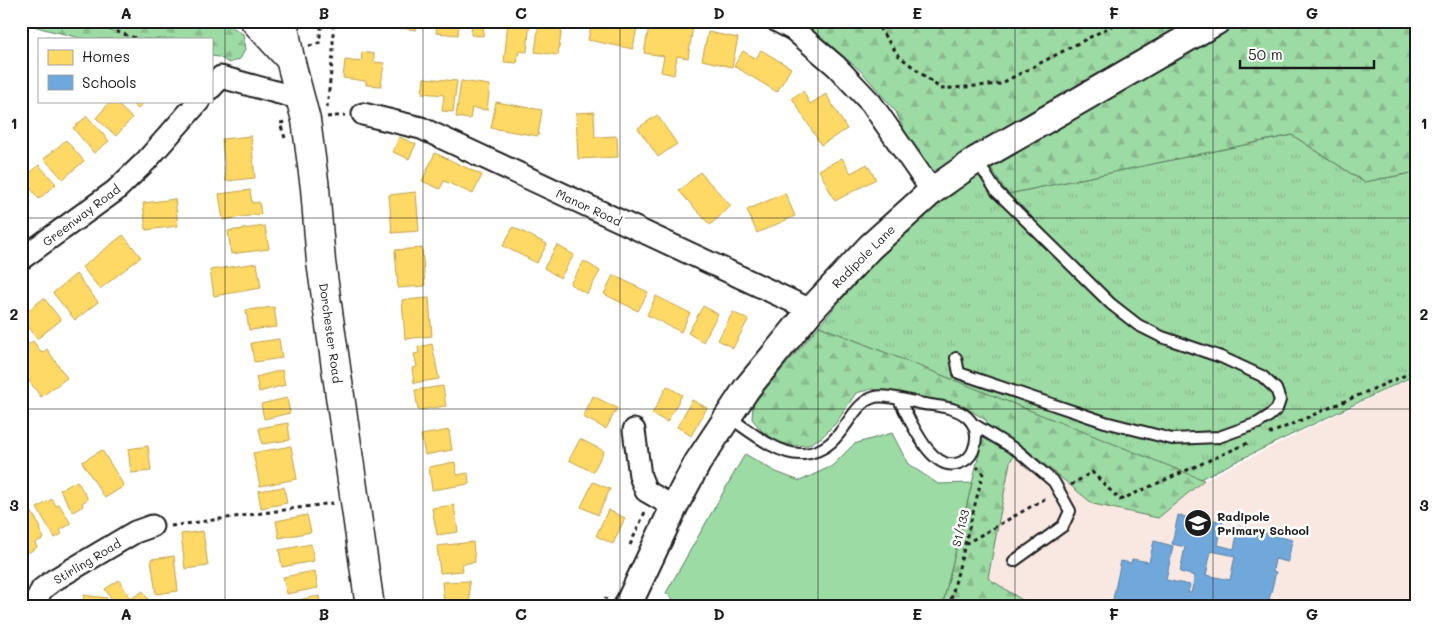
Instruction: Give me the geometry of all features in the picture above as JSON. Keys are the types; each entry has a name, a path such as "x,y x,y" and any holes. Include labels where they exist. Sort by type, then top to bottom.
{"main road":[{"name":"Dorchester Road","path":"255,21 298,51"},
{"name":"Dorchester Road","path":"283,21 298,51 301,99 306,120 315,188 321,262 370,607"}],"street":[{"path":"778,21 794,30 836,66 871,103 932,191"},
{"name":"Radipole Lane","path":"627,607 674,507 698,462 728,416 747,388 811,310 864,254 932,191 976,160 1217,21"},
{"path":"212,87 221,77 301,99"},
{"name":"Greenway Road","path":"21,260 115,191 146,161 198,102"},
{"name":"Manor Road","path":"363,114 421,128 811,310"},
{"path":"634,430 640,476 646,491 674,507"},
{"name":"Stirling Road","path":"33,607 42,589 54,580 135,532 158,527"}],"lane":[{"path":"956,358 959,373 1105,422 1172,439 1219,437 1258,423 1277,409 1280,400 1276,389 1262,376 1221,357 1162,337 1138,325 1112,304 997,192 976,160"},
{"path":"728,416 765,442 784,451 800,454 814,452 826,447 836,438 865,401 876,397 953,410 966,415 975,425 1018,451 1054,482 1070,511 1063,526 1014,561"},
{"path":"899,400 916,432 937,460 946,464 957,464 968,459 973,450 976,437 975,425"}],"path":[{"path":"86,21 135,38"},
{"path":"298,51 320,43 322,21"},
{"path":"334,21 333,54 325,117 363,114"},
{"path":"874,21 899,56 941,89 1000,84 1121,21"},
{"path":"1266,435 1417,370"},
{"path":"965,544 1092,472 1120,500 1257,439"},
{"name":"S1/133","path":"949,607 983,473 968,459"},
{"path":"158,527 336,502"}],"shaded area":[{"name":"Radipole Primary School","path":"1417,375 1417,607 957,607 1009,402 1204,480"}],"green space":[{"path":"23,21 223,21 243,34 245,50 240,59 229,63 219,57 212,56 212,38 78,38 37,27"},
{"path":"794,21 1417,21 1417,172 1364,182 1292,135 1008,194 991,168 932,191 896,112 863,73 820,36"},
{"path":"1292,135 1364,182 1417,172 1417,374 1200,479 819,326 897,234 936,195 991,168 1008,194"},
{"path":"819,326 1204,480 1158,518 1093,504 1020,444 1010,462 988,578 1033,607 942,607 987,421 952,402 872,389 856,393 836,423 822,437 808,445 794,446 778,442 762,431 752,419 753,405"},
{"path":"892,433 908,464 938,484 972,483 942,607 682,607 666,593 745,454 776,472 800,481 832,466 854,444"}],"building: Homes":[{"path":"366,21 387,21 386,27 365,24"},
{"path":"395,21 417,21 416,30 394,27"},
{"path":"437,21 484,21 483,36 471,35 472,23 459,22 458,35 436,33"},
{"path":"508,21 530,21 527,52 519,51 517,63 504,62"},
{"path":"539,21 563,21 558,55 535,52"},
{"path":"592,21 638,21 633,49 588,40"},
{"path":"650,21 668,21 693,26 688,58 677,56 674,75 661,72 664,56 644,53"},
{"path":"708,32 738,38 732,67 702,60"},
{"path":"761,50 791,68 777,92 734,66 743,51 756,59"},
{"path":"362,52 374,54 374,62 384,63 381,86 366,85 366,81 343,78 345,60 361,62"},
{"path":"424,78 457,81 453,112 442,111 444,95 422,93"},
{"path":"461,81 490,85 487,110 472,108 470,119 456,117"},
{"path":"803,91 810,104 826,94 847,129 821,145 792,98"},
{"path":"110,102 115,102 132,118 116,136 96,118"},
{"path":"130,102 143,102 138,109"},
{"path":"496,102 542,110 538,136 491,128"},
{"path":"594,112 595,137 617,136 618,157 578,159 576,113"},
{"path":"657,115 677,144 658,157 638,128"},
{"path":"87,116 109,141 94,153 73,128"},
{"path":"251,136 255,178 226,181 222,139"},
{"path":"399,137 416,144 409,159 393,152"},
{"path":"66,140 84,161 63,179 44,159"},
{"path":"435,153 482,175 473,194 444,181 440,189 422,181"},
{"path":"842,158 851,173 867,164 876,179 835,201 819,170"},
{"path":"39,165 56,184 39,199 23,179"},
{"path":"700,172 731,206 710,225 679,191"},
{"path":"21,190 31,203 21,210"},
{"path":"250,190 252,203 259,202 261,214 223,220 219,194"},
{"path":"416,192 419,231 392,233 389,195"},
{"path":"785,193 795,216 757,233 747,210"},
{"path":"175,199 178,226 146,230 143,203"},
{"path":"265,226 269,249 231,254 228,231"},
{"path":"513,227 547,244 537,263 503,246"},
{"path":"123,235 141,257 100,289 82,267"},
{"path":"557,245 574,255 560,278 544,268"},
{"path":"422,248 425,286 398,288 395,250"},
{"path":"584,261 600,271 587,294 570,284"},
{"path":"257,263 261,288 214,296 210,270"},
{"path":"76,274 98,302 75,320 53,293"},
{"path":"613,275 648,292 638,311 604,294"},
{"path":"656,296 690,313 681,332 647,315"},
{"path":"44,298 61,320 37,339 21,316"},
{"path":"429,298 432,336 405,339 402,300"},
{"path":"703,306 718,314 703,342 688,333"},
{"path":"274,307 277,327 249,330 246,310"},
{"path":"733,312 748,320 733,348 718,340"},
{"path":"279,339 282,358 254,362 251,343"},
{"path":"33,341 42,353 47,349 67,378 41,397 21,370 21,349"},
{"path":"432,344 439,379 414,383 412,368 417,367 414,354 419,353 418,347"},
{"path":"282,370 285,385 259,392 256,377"},
{"path":"443,386 446,406 418,410 415,390"},
{"path":"667,386 682,395 667,422 652,414"},
{"path":"593,396 617,408 606,429 583,417"},
{"path":"287,398 290,413 264,419 261,404"},
{"path":"692,400 707,408 691,436 677,427"},
{"path":"288,423 290,440 262,444 259,428"},
{"path":"449,430 452,450 425,455 421,435"},
{"path":"580,439 604,451 593,472 569,460"},
{"path":"148,446 151,471 131,473 128,449"},
{"path":"291,446 297,479 260,486 253,453"},
{"path":"102,450 124,486 105,498 82,462"},
{"path":"455,462 457,475 468,473 469,484 432,490 429,467"},
{"path":"77,481 88,499 82,503 83,506 73,512 60,490"},
{"path":"593,482 610,489 598,515 581,507"},
{"path":"284,487 287,503 261,508 258,491"},
{"path":"52,499 56,506 59,504 71,524 60,530 62,534 55,538 37,508"},
{"path":"454,505 458,532 437,535 432,508"},
{"path":"608,510 625,518 613,544 596,536"},
{"path":"31,511 41,528 39,529 44,538 35,543 37,547 28,553 21,542 21,517"},
{"path":"307,515 311,532 279,538 276,521"},
{"path":"203,531 208,566 185,569 181,534"},
{"path":"473,542 475,562 462,564 463,571 440,573 437,546"},
{"path":"311,544 314,561 282,567 279,550"},
{"path":"174,556 178,591 156,594 151,559"},
{"path":"315,571 318,588 287,594 283,577"},
{"path":"119,580 131,599 143,591 150,602 143,607 116,607 105,589"},
{"path":"469,581 470,602 444,603 442,582"},
{"path":"84,595 107,598 106,607 82,607"},
{"path":"319,596 321,607 288,607 287,602"}],"building: Schools":[{"path":"1178,515 1204,521 1205,518 1223,522 1218,545 1234,549 1239,526 1292,540 1288,562 1275,559 1273,571 1276,572 1269,600 1272,600 1271,607 1199,607 1199,604 1189,602 1188,607 1125,607 1112,604 1121,561 1131,563 1132,559 1149,562 1154,541 1173,546 1166,580 1190,585 1188,592 1191,593 1195,576 1180,572 1185,547 1172,544","holes":["1211,551 1235,556 1230,580 1206,575"]}],"place":[{"name":"Radipole Primary School","path":"1198,523"}]}
